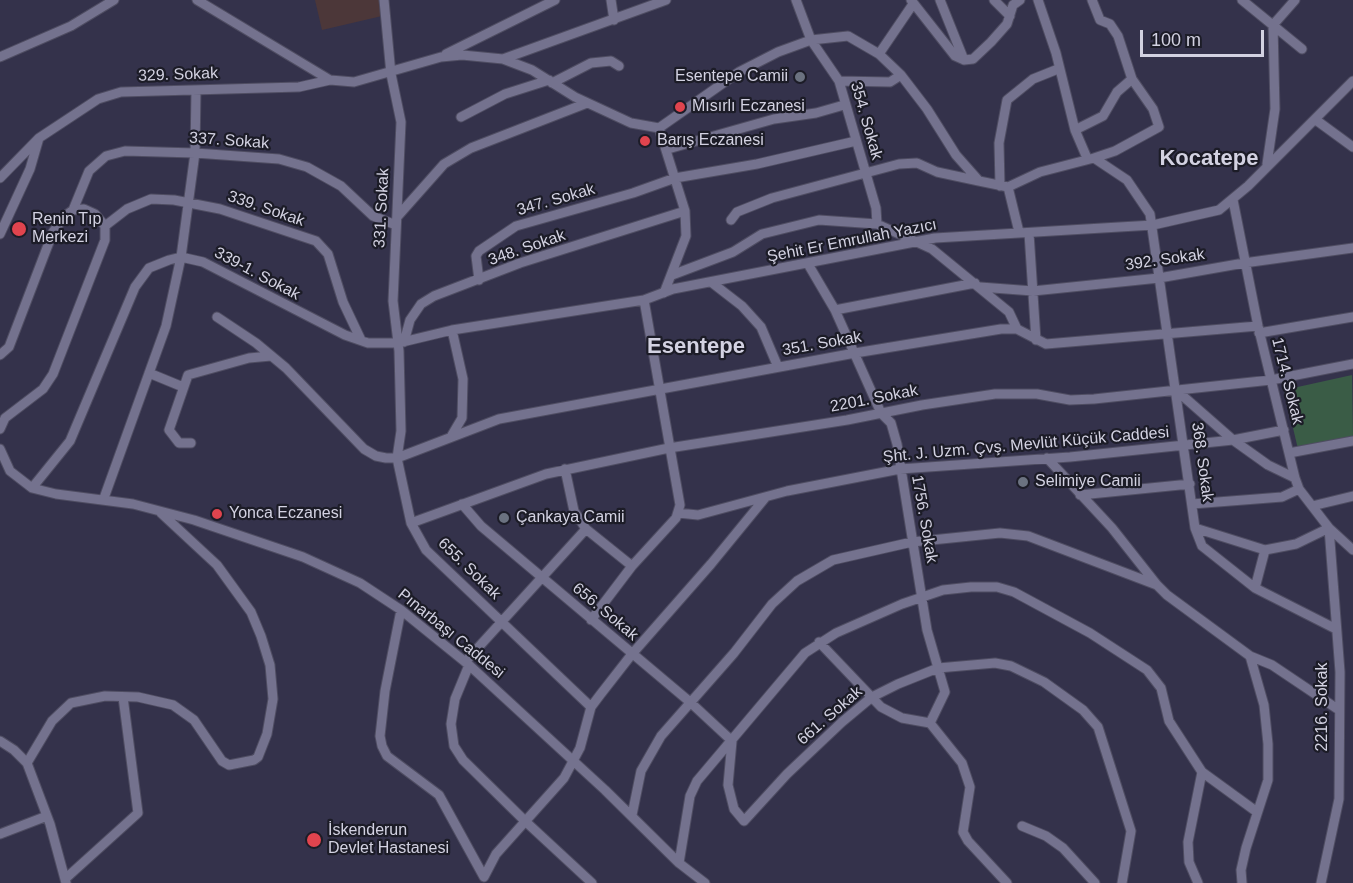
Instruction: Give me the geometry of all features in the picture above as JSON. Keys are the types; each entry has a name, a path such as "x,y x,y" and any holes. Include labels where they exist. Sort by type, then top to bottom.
{"street":[{"path":"0,57 71,26 114,0"},
{"path":"197,0 330,80"},
{"name":"331. Sokak","path":"384,0 391,74 401,122 393,301 401,343"},
{"path":"441,57 555,0"},
{"path":"611,0 614,20"},
{"path":"503,59 666,0"},
{"name":"354. Sokak","path":"796,0 811,40 839,81 844,105 876,208 877,224"},
{"path":"940,0 964,60"},
{"path":"994,0 1010,16"},
{"path":"879,54 912,2 955,56 964,60 973,59 1007,24 1013,5 1020,0"},
{"path":"1038,0 1056,53 1058,69 1067,94 1075,130 1090,158 1127,180 1150,214 1153,225"},
{"path":"731,220 737,212 772,198 899,164 917,163 937,172 1004,186 1040,172 1115,151 1159,127 1152,110 1132,79 1118,36 1110,24 1100,20 1092,0"},
{"path":"1242,0 1302,49"},
{"path":"1267,164 1275,109 1273,25 1295,0"},
{"path":"441,57 503,59 532,70 587,103 639,126 659,128 739,72 778,52 811,40 848,36 879,54 901,75 944,133 956,155 980,181"},
{"name":"329. Sokak","path":"39,138 98,99 121,92 299,87 330,80 354,82 391,74 441,57"},
{"path":"461,117 505,94 550,82 591,63 610,61 619,66"},
{"path":"1036,340 1033,291 1024,232 1004,186 999,143 1006,100 1033,79 1058,69"},
{"path":"839,81 890,82 901,75"},
{"path":"1075,130 1103,116 1117,92 1132,79"},
{"name":"Şehit Er Emrullah Yazıcı","path":"452,330 644,300 664,292 711,282 917,242 1024,232 1153,225 1220,210 1316,120 1353,81"},
{"path":"104,498 166,326 181,257 189,202 195,153 196,90"},
{"path":"397,221 444,164 471,148 587,103"},
{"path":"668,149 774,119 816,113 844,105"},
{"path":"1316,120 1353,147"},
{"path":"659,128 668,149 685,211 686,236 664,292"},
{"path":"0,178 39,138"},
{"path":"0,234 30,169 39,138"},
{"path":"675,178 757,164 856,141"},
{"name":"337. Sokak","path":"73,210 89,171 106,156 125,151 195,153 279,159 307,167 341,186 373,216 397,221"},
{"name":"347. Sokak","path":"479,280 476,256 479,251 516,226 633,193 675,178"},
{"name":"339. Sokak","path":"105,226 128,209 151,200 189,202 220,209 316,241 328,254 343,302 360,340"},
{"name":"1714. Sokak","path":"1233,200 1244,263 1295,478 1299,489 1329,528 1353,550"},
{"path":"0,355 9,347 53,232 64,216 73,210 84,209 95,214 105,226 105,240 53,374 43,389 6,418 0,429"},
{"name":"348. Sokak","path":"401,343 410,320 422,304 434,296 520,263 685,211"},
{"path":"672,274 733,252 762,234 819,220 877,224 932,249 1009,312 1017,329 1046,344 1259,330 1353,317"},
{"name":"368. Sokak","path":"1153,225 1195,528 1202,546 1255,588 1336,629"},
{"name":"392. Sokak","path":"835,310 978,285 1033,291 1159,278 1244,263 1353,248"},
{"path":"32,488 70,441 135,287 149,268 181,257"},
{"name":"339-1. Sokak","path":"181,257 203,262 308,317 360,340 386,345 452,330"},
{"name":"1756. Sokak","path":"808,264 835,310 881,413 891,423 927,630 945,692 930,723"},
{"path":"711,282 742,306 760,327 778,367"},
{"path":"591,620 632,566 678,513 680,505 644,300"},
{"path":"217,317 271,356 338,419 364,448 376,456 398,458"},
{"name":"351. Sokak","path":"398,458 452,435 499,419 855,353 1017,329"},
{"path":"452,330 463,379 462,418 452,435"},
{"name":"655. Sokak","path":"401,343 401,431 398,458 411,523 426,550 591,707"},
{"path":"191,443 179,443 169,430 188,375 249,358 271,356"},
{"name":"2201. Sokak","path":"411,523 565,470 669,448 995,394 1037,394 1070,400 1271,380 1353,364"},
{"path":"149,373 183,387"},
{"path":"1176,390 1233,440 1268,465 1295,478"},
{"name":"Şht. J. Uzm. Çvş. Mevlüt Küçük Caddesi","path":"678,513 698,515 788,491 900,469 1184,445 1233,440 1284,430"},
{"path":"1289,453 1353,441"},
{"name":"Pınarbaşı Caddesi","path":"0,449 10,471 32,488 56,494 104,498 194,520 303,557 360,583 401,610 467,664 632,815 679,863 705,883"},
{"path":"1047,458 1112,528 1167,595 1250,656 1272,665 1339,710"},
{"path":"565,470 574,511 586,529 632,566"},
{"path":"1080,495 1190,484"},
{"path":"1192,504 1282,496 1299,489"},
{"path":"1312,506 1353,496"},
{"path":"486,880 496,854 564,778 574,761 591,707 632,654 765,498"},
{"name":"656. Sokak","path":"462,504 472,518 690,702 732,741"},
{"path":"27,763 52,721 71,704 105,696 173,705 194,720 222,761 229,765 254,760 267,734 273,699 270,665 251,612 217,565 161,513"},
{"path":"1195,528 1265,550 1296,544 1329,528"},
{"name":"2216. Sokak","path":"1321,883 1339,799 1340,672 1329,528"},
{"path":"586,529 467,664 455,699 451,724 454,746 464,760 592,883"},
{"path":"632,815 641,771 662,736 734,653 772,604 797,581 833,561 912,542 1000,533 1028,536 1157,585"},
{"path":"1255,588 1265,550"},
{"path":"679,863 690,796 697,781 805,653 819,642 922,596 971,586 997,587 1014,591 1095,636 1147,670 1161,688 1169,722 1202,772 1257,812"},
{"path":"401,610 389,663 380,736 387,756 439,795 486,880"},
{"path":"819,642 881,707 902,718 930,723 962,763 970,787 963,832 968,841 1006,883"},
{"path":"1242,883 1242,862 1268,780 1268,744 1264,705 1250,656"},
{"name":"661. Sokak","path":"732,741 728,785 734,809 744,821 787,774 872,697 938,668 995,663 1011,666 1062,694 1083,710 1098,728 1131,831 1122,883"},
{"path":"0,741 14,750 27,763 66,881 138,813 123,697"},
{"path":"1198,883 1189,862 1188,843 1202,772"},
{"path":"0,834 46,816"},
{"path":"1022,826 1046,836 1063,848 1095,883"}],"shaded area":[{"path":"315,0 379,0 382,16 322,30"}],"green space":[{"path":"1352,375 1353,437 1298,449 1284,390"}],"place":[{"name":"Esentepe Camii","path":"800,77"},
{"name":"Mısırlı Eczanesi","path":"680,107"},
{"name":"Barış Eczanesi","path":"645,141"},
{"name":"Renin Tıp Merkezi","path":"19,229"},
{"name":"Selimiye Camii","path":"1023,482"},
{"name":"Yonca Eczanesi","path":"217,514"},
{"name":"Çankaya Camii","path":"504,518"},
{"name":"İskenderun Devlet Hastanesi","path":"314,840"}],"district":[{"name":"Kocatepe","path":"1209,159"},
{"name":"Esentepe","path":"696,347"}]}
